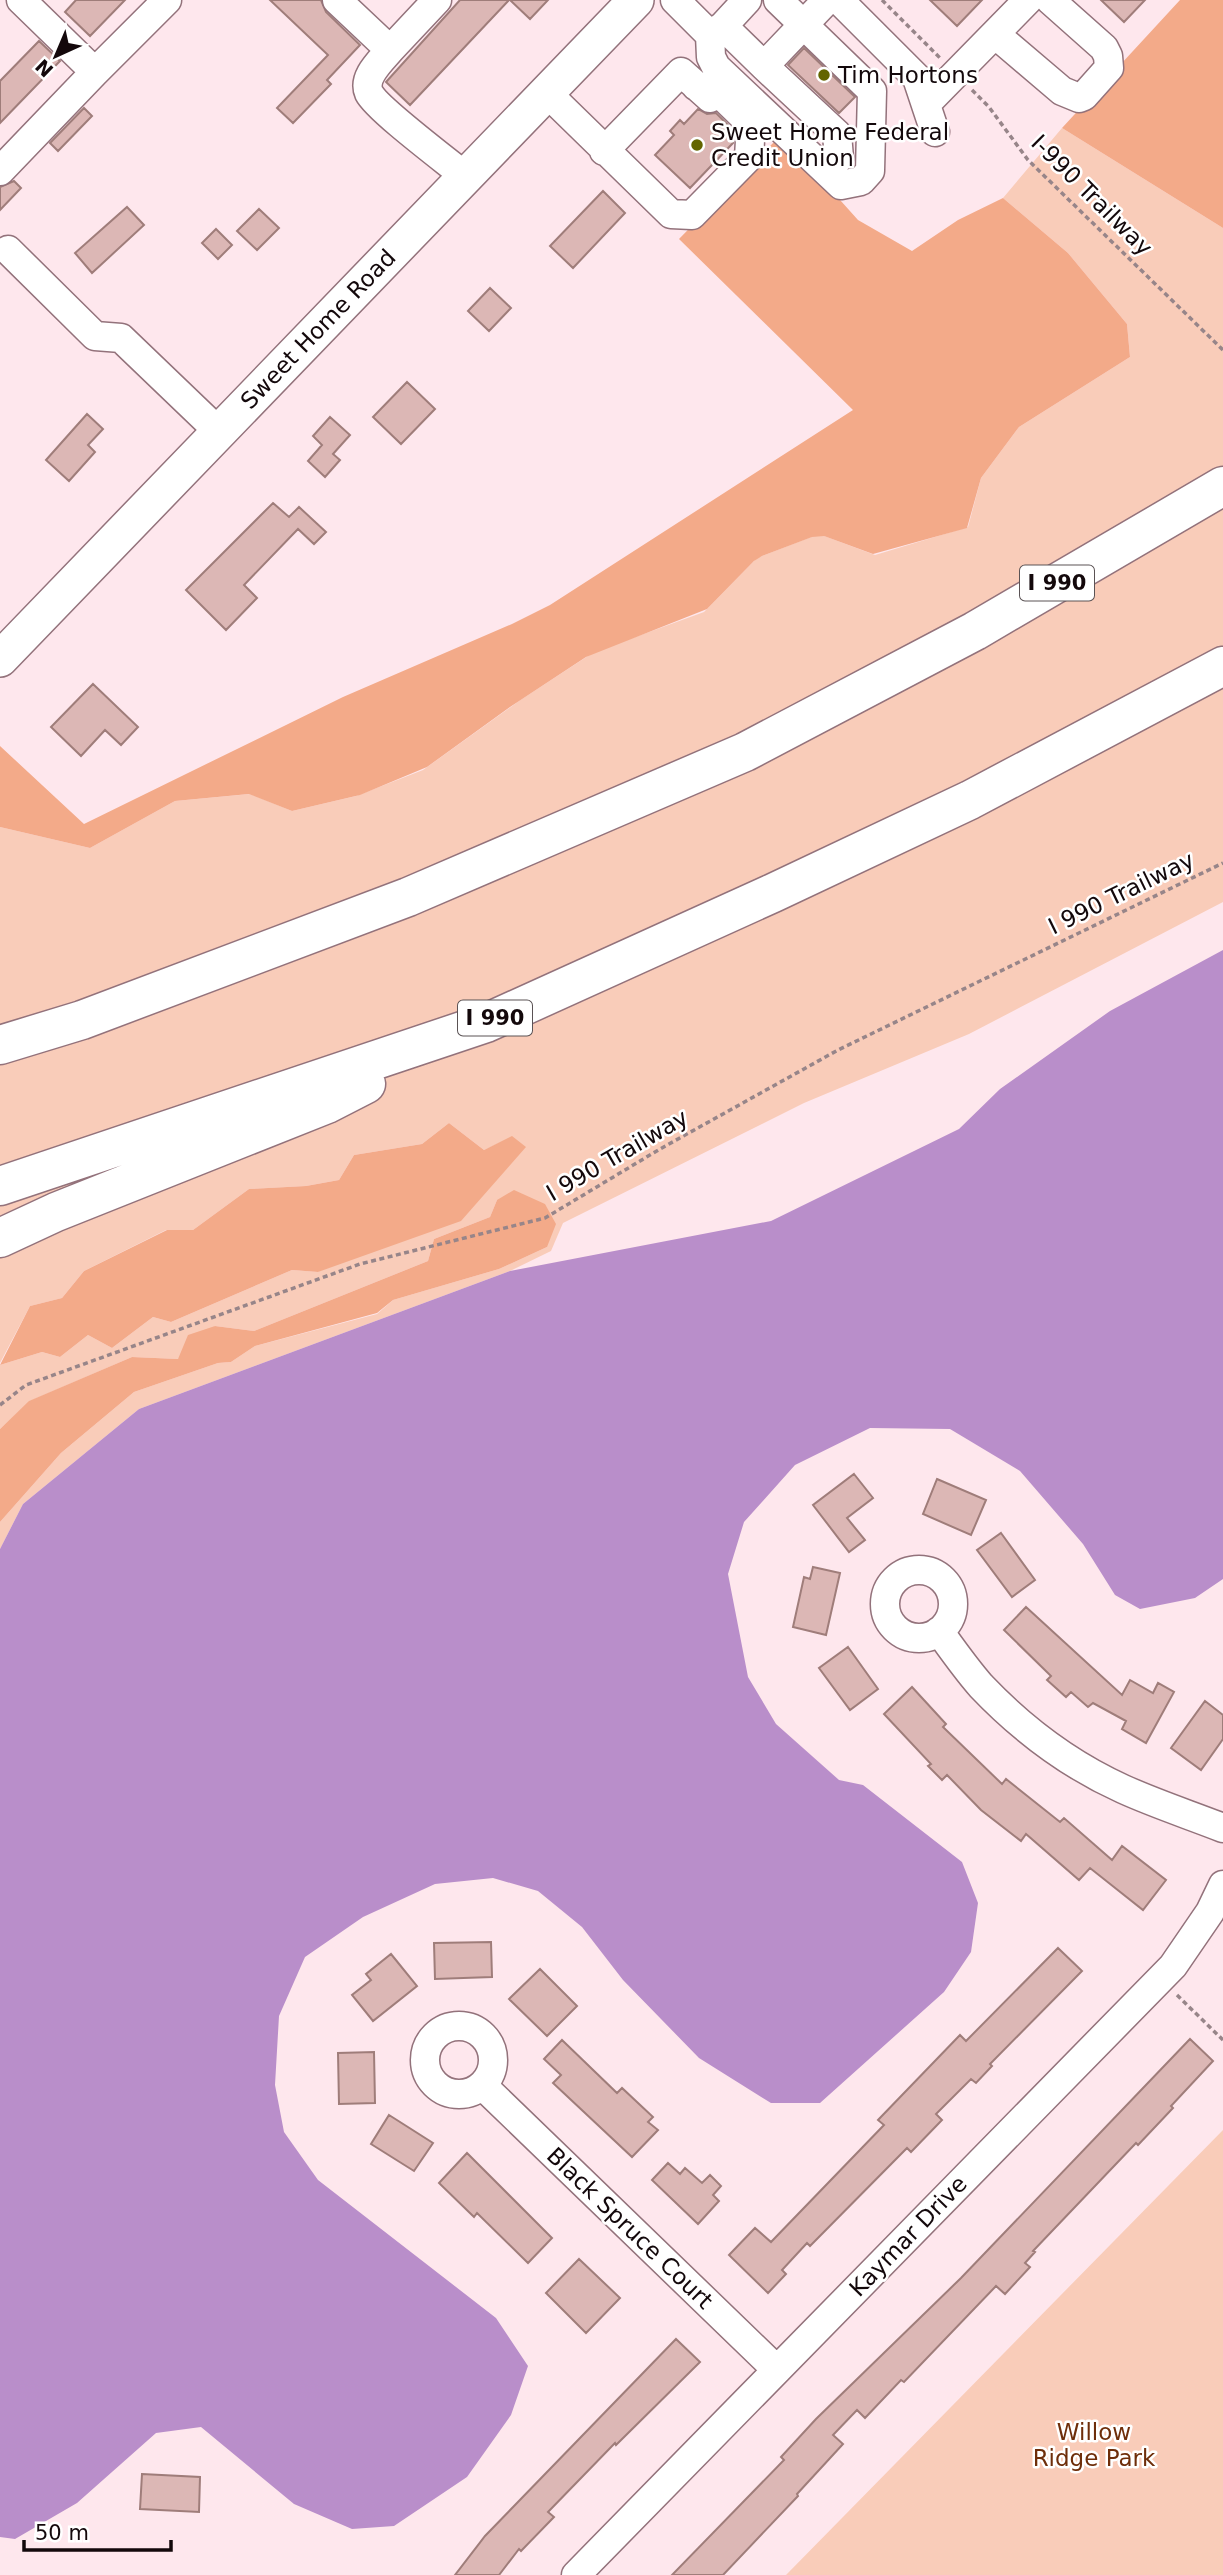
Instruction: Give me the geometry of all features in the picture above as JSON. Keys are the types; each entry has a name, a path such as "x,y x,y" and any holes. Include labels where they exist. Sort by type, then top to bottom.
{"highway":[{"name":"I 990","path":"0,1045 82,1020 408,897 745,752 975,631 1223,485"},
{"name":"I 990","path":"0,1186 486,1023 970,800 1223,666"},
{"path":"0,1238 56,1212 327,1104 486,1023"}],"main road":[{"name":"Sweet Home Road","path":"0,659 636,0"}],"street":[{"path":"22,0 95,72"},
{"path":"0,171 167,0"},
{"path":"337,0 390,50"},
{"path":"675,0 764,66 837,134 839,158"},
{"path":"747,0 716,30 711,57 716,67 841,185 861,181 870,171 872,91 778,0"},
{"path":"764,66 810,29 827,0"},
{"path":"839,0 917,78 935,132"},
{"path":"926,104 1028,0"},
{"path":"995,34 1062,91 1079,98 1084,96 1109,68 1108,55 1104,48 1051,0"},
{"path":"425,4 374,68 368,83 369,93 466,177"},
{"path":"547,93 604,151 671,214 692,215 749,157 735,123 681,72 604,151"},
{"path":"696,86 714,89 751,124 735,123"},
{"path":"8,250 95,335 121,338 219,432"},
{"path":"939,1631 980,1684 1012,1716 1046,1744 1123,1789 1223,1828"},
{"name":"Kaymar Drive","path":"576,2575 1160,1979 1193,1940 1223,1885"},
{"name":"Black Spruce Court","path":"482,2085 777,2370"}],"path":[{"name":"I-990 Trailway","path":"882,0 989,107 1028,160 1223,350"},
{"name":"I 990 Trailway","path":"0,1405 26,1385 360,1264 545,1217 660,1149 838,1050 1223,863"},
{"path":"1160,1979 1223,2040"}],"green space":[{"path":"1062,128 1223,228 1223,902 969,1034 804,1103 563,1223 551,1251 510,1271 139,1409 23,1504 0,1549 0,1522 61,1453 134,1392 218,1363 231,1362 255,1346 377,1314 393,1300 499,1269 547,1247 497,1200 490,1217 434,1239 428,1261 254,1331 215,1326 178,1359 132,1357 30,1401 0,1429 0,1365 42,1352 60,1357 88,1335 112,1348 153,1317 171,1322 292,1270 318,1272 512,1137 484,1150 449,1123 422,1144 354,1155 339,1180 306,1186 249,1189 193,1230 166,1230 84,1271 62,1298 30,1306 0,1363 0,827 90,848 175,801 250,794 292,811 356,796 423,770 519,701 594,652 704,612 757,558 819,534 875,555 968,527 981,478 1019,427 1130,357 1127,324 1068,253 1003,198"},
{"name":"Willow Ridge Park","path":"1223,2130 1223,2575 786,2575"}],"shaded area":[{"path":"1180,0 1223,0 1223,228 1062,128"},
{"path":"776,140 832,191 858,220 912,251 958,220 1003,198 1068,253 1127,324 1130,357 1019,427 981,478 967,528 873,554 824,536 812,537 762,556 707,609 586,657 510,707 427,767 360,795 292,811 249,794 175,801 90,848 0,827 0,746 84,824 343,697 550,605 853,410 679,239"},
{"path":"1223,950 1223,1579 1195,1598 1140,1609 1115,1595 1083,1544 1020,1471 950,1429 870,1428 795,1465 744,1522 728,1574 748,1677 776,1724 839,1780 863,1785 962,1862 978,1903 971,1952 944,1992 820,2103 771,2103 699,2058 623,1980 582,1927 538,1891 493,1878 435,1884 363,1917 305,1957 279,2016 275,2085 284,2132 318,2180 496,2318 528,2366 511,2415 467,2477 394,2526 352,2529 294,2504 201,2427 156,2433 77,2503 15,2539 0,2537 0,1549 23,1504 139,1409 510,1271 771,1221 959,1129 1000,1089 1110,1011"},
{"path":"449,1123 484,1150 512,1136 526,1147 461,1221 318,1272 292,1270 171,1322 153,1317 112,1348 88,1335 60,1357 42,1352 0,1365 30,1306 62,1298 84,1271 167,1230 193,1230 249,1189 306,1186 339,1180 354,1155 422,1144"},
{"path":"514,1190 545,1204 556,1224 547,1247 499,1269 393,1300 377,1313 255,1346 231,1362 218,1363 134,1392 61,1453 0,1522 0,1429 29,1401 132,1357 178,1359 188,1335 215,1326 254,1331 428,1261 434,1239 490,1217 497,1200"}],"building":[{"path":"76,0 125,0 90,36 65,12"},
{"path":"270,0 321,0 326,12 360,45 327,80 331,84 293,123 277,108 328,55"},
{"path":"460,0 509,0 410,105 386,82"},
{"path":"510,0 548,0 530,19"},
{"path":"930,0 982,0 957,26"},
{"path":"1101,0 1145,0 1124,22"},
{"path":"39,41 60,61 0,123 0,81"},
{"name":"Tim Hortons","path":"804,48 855,97 839,113 788,65"},
{"path":"84,108 92,116 58,151 50,143"},
{"name":"Sweet Home Federal Credit Union","path":"698,109 707,114 716,113 734,131 733,143 690,188 655,155 674,135 670,131 680,120 684,124"},
{"path":"14,181 21,188 0,210 0,187"},
{"path":"603,191 625,213 573,268 550,246"},
{"path":"127,207 144,225 92,273 75,253"},
{"path":"259,209 279,228 257,250 237,231"},
{"path":"216,229 232,245 218,259 202,243"},
{"path":"490,288 511,308 489,331 468,311"},
{"path":"407,382 435,409 401,444 373,417"},
{"path":"87,414 103,429 88,445 95,452 69,481 46,460"},
{"path":"330,417 350,435 333,454 340,460 325,477 308,461 322,445 313,436"},
{"path":"273,503 289,517 299,507 326,532 314,544 298,529 244,585 257,598 226,630 186,590"},
{"path":"93,684 138,727 121,745 105,730 81,756 51,727"},
{"path":"854,1474 873,1498 847,1518 865,1540 849,1552 813,1505"},
{"path":"937,1479 986,1500 971,1535 923,1514"},
{"path":"1001,1533 1035,1580 1012,1597 977,1550"},
{"path":"813,1567 840,1573 826,1635 793,1627 804,1577 810,1579"},
{"path":"1026,1607 1122,1695 1130,1680 1153,1693 1158,1683 1174,1692 1146,1743 1122,1729 1126,1721 1093,1703 1088,1707 1071,1692 1066,1697 1047,1680 1051,1676 1004,1630"},
{"path":"848,1647 878,1689 850,1710 819,1668"},
{"path":"912,1687 946,1724 943,1727 1002,1784 1006,1779 1060,1822 1064,1818 1112,1860 1122,1846 1166,1880 1143,1910 1090,1868 1079,1880 1026,1834 1021,1841 981,1810 947,1775 942,1780 928,1766 931,1764 884,1714"},
{"path":"1205,1701 1223,1715 1223,1739 1201,1770 1171,1748"},
{"path":"491,1942 492,1977 435,1979 434,1943"},
{"path":"1058,1948 1082,1971 990,2064 992,2066 976,2083 971,2079 936,2114 942,2120 911,2152 907,2148 810,2246 807,2243 782,2270 786,2274 768,2293 729,2255 755,2228 771,2242 884,2125 878,2120 960,2035 966,2041"},
{"path":"391,1954 417,1986 373,2021 352,1995 371,1980 366,1974"},
{"path":"540,1969 577,2006 547,2036 509,1999"},
{"path":"1190,2039 1213,2061 1138,2145 1136,2143 1033,2251 1035,2252 1025,2263 1030,2267 1005,2294 996,2286 904,2382 901,2380 865,2418 857,2410 833,2435 843,2444 723,2575 672,2575 784,2460 781,2457 816,2419 961,2278"},
{"path":"562,2040 617,2093 622,2088 653,2117 648,2122 658,2130 632,2157 553,2083 561,2075 544,2059"},
{"path":"374,2052 375,2103 339,2104 338,2053"},
{"path":"389,2115 433,2143 414,2171 371,2144"},
{"path":"467,2153 552,2238 528,2263 477,2213 474,2217 439,2183"},
{"path":"668,2163 680,2174 685,2168 702,2183 710,2175 721,2186 713,2195 719,2201 698,2224 652,2180"},
{"path":"579,2259 620,2298 586,2333 546,2293"},
{"path":"676,2339 700,2362 548,2512 554,2517 521,2551 519,2549 499,2575 455,2575 485,2536"},
{"path":"142,2474 200,2477 199,2512 140,2509"}],"place":[{"name":"Tim Hortons","path":"824,75"},
{"name":"Sweet Home Federal Credit Union","path":"697,145"}]}
